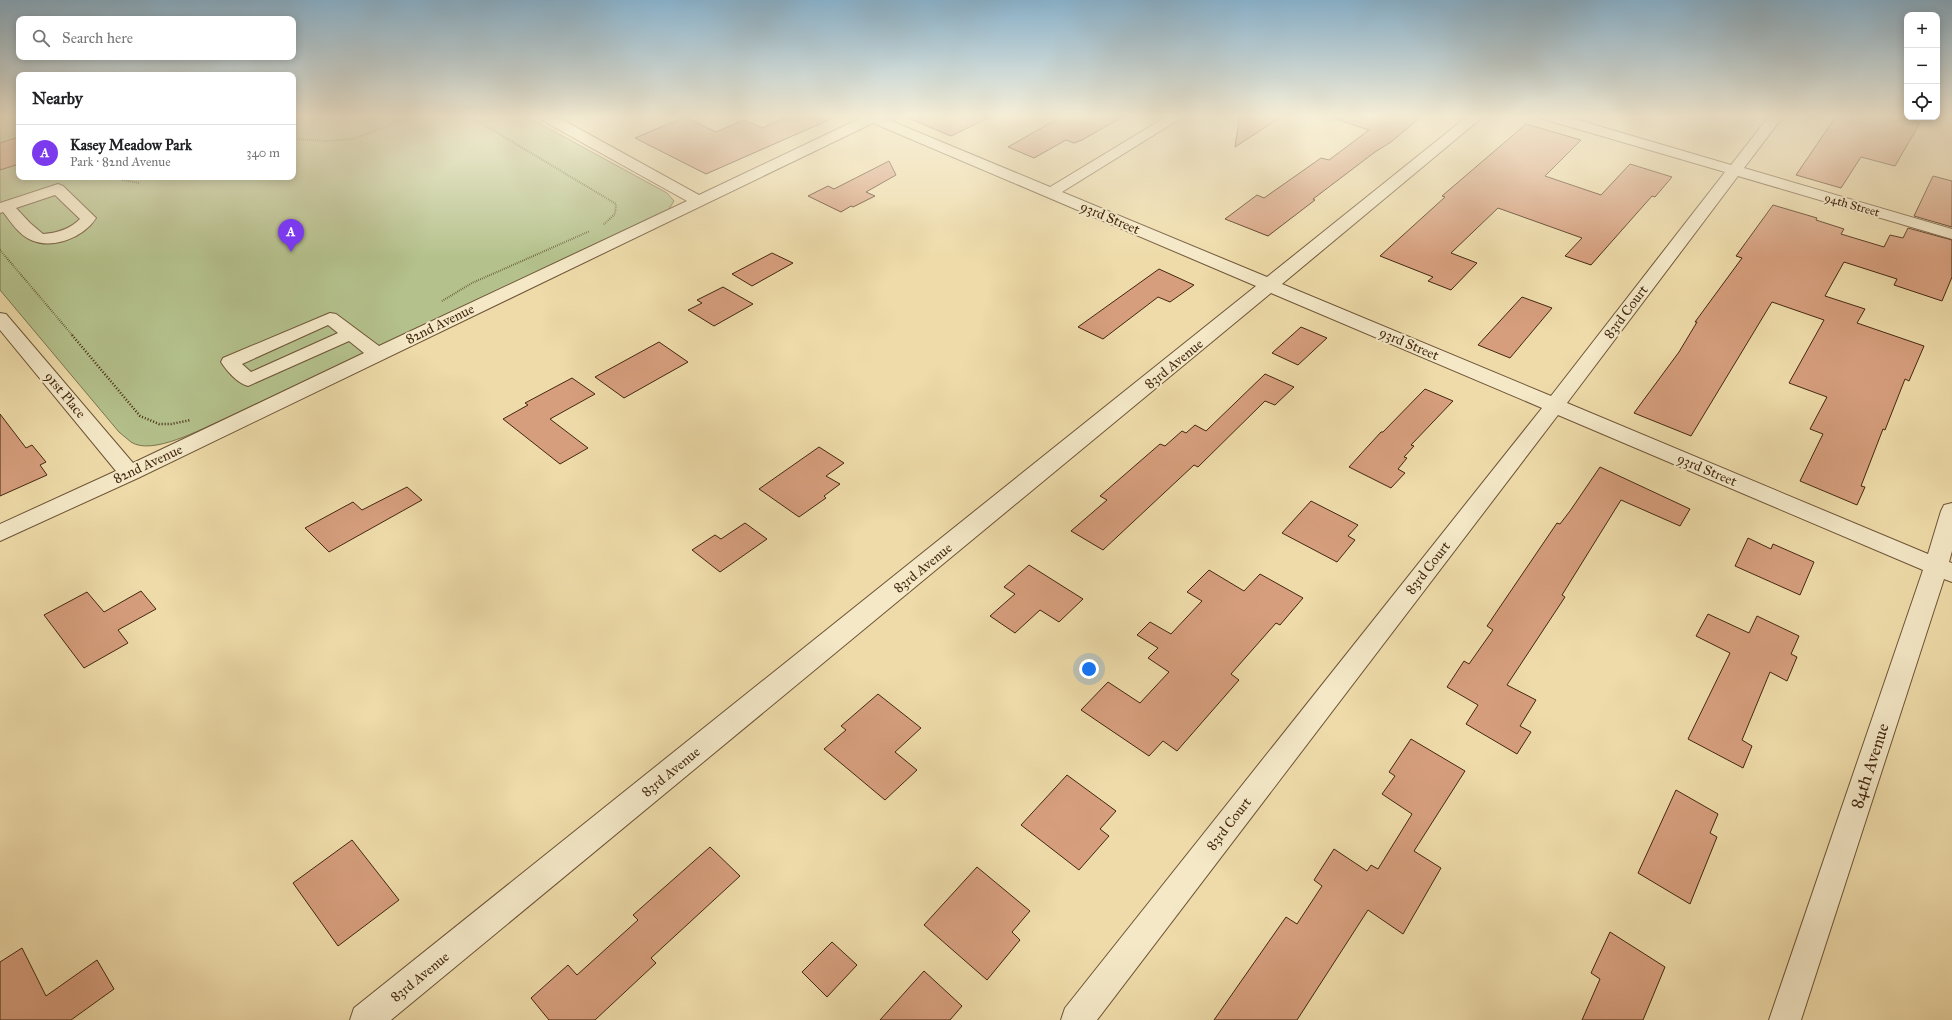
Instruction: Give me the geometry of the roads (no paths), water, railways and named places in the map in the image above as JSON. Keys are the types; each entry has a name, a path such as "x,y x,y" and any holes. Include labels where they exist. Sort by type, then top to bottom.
{"street":[{"path":"629,163 700,202"},
{"name":"82nd Avenue","path":"0,533 130,473 377,354 700,202 779,163"},
{"name":"93rd Street","path":"980,163 1944,570"},
{"path":"1050,193 1100,163"},
{"name":"83rd Avenue","path":"366,1020 1420,163"},
{"name":"94th Street","path":"1706,163 1952,234"},
{"name":"83rd Court","path":"1077,1020 1554,406 1740,163"},
{"path":"58,189 88,218 86,224 78,230 55,237 38,238 3,207 58,189"},
{"name":"91st Place","path":"0,318 130,473"},
{"path":"350,334 248,380 230,362 330,318 377,354"},
{"name":"84th Avenue","path":"1785,1020 1944,570 1952,511"}],"place":[{"name":"Kasey Meadow Park","path":"291,252"}]}
